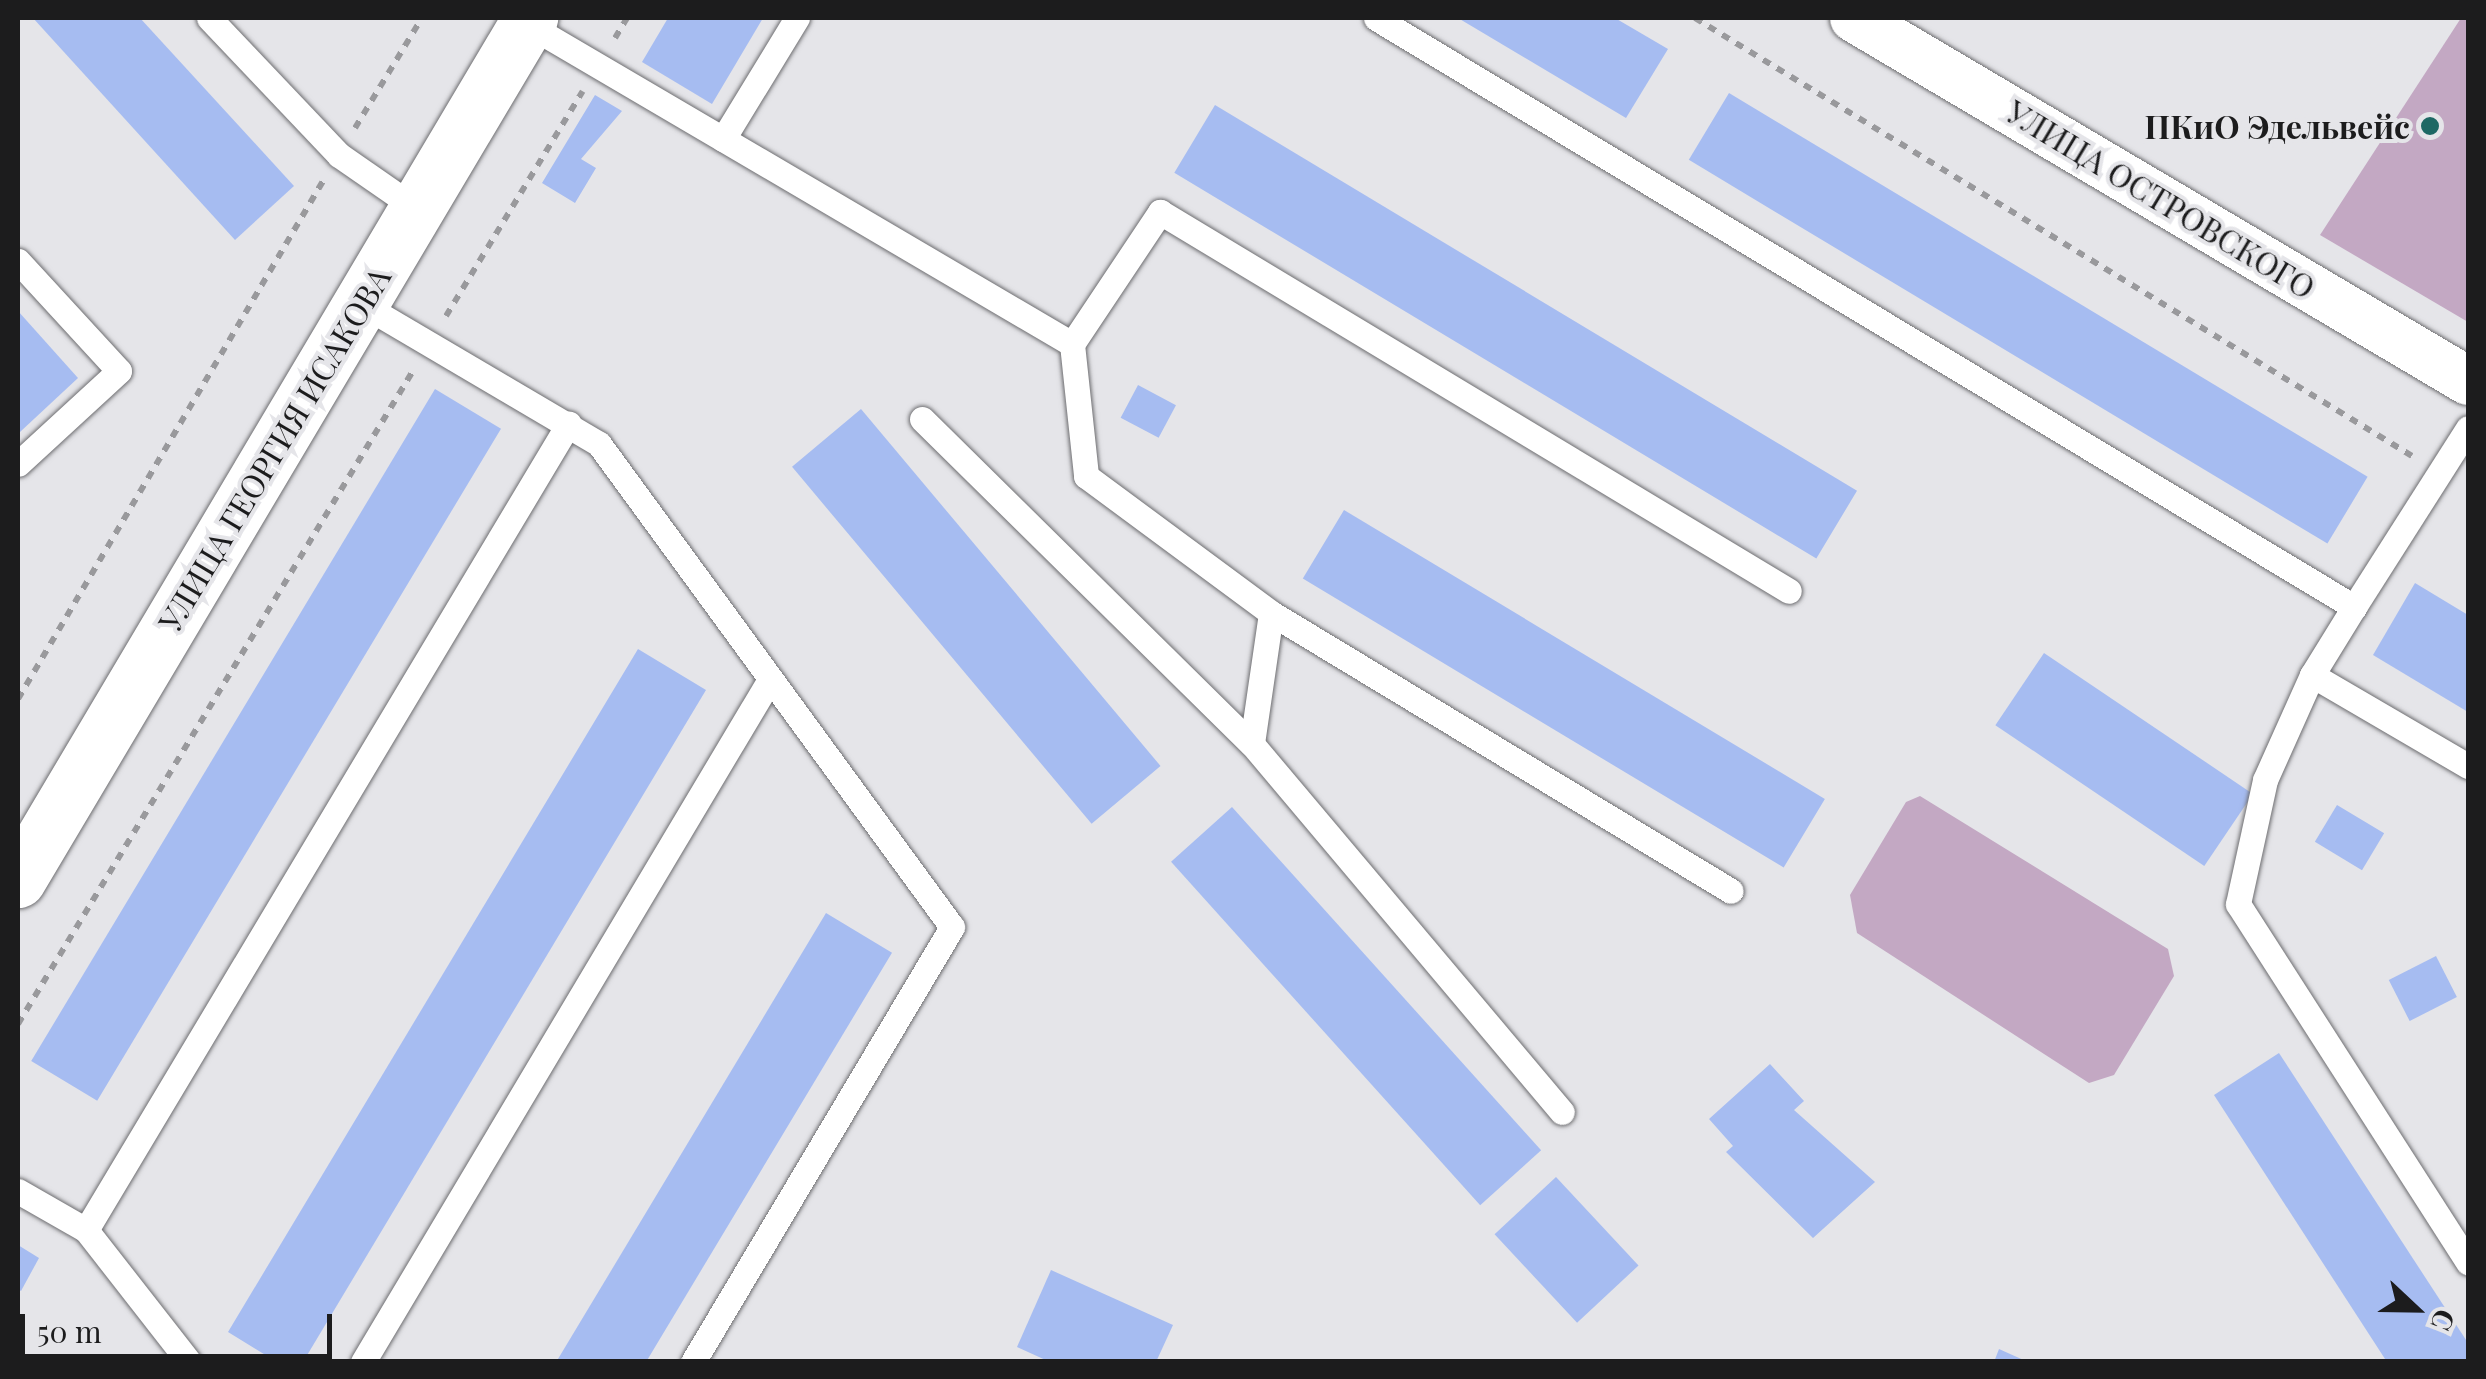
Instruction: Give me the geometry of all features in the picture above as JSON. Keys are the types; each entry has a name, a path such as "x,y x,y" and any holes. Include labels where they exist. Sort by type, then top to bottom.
{"street":[{"name":"УЛИЦА ОСТРОВСКОГО","path":"1854,18 2468,381"},
{"name":"УЛИЦА ГЕОРГИЯ ИСАКОВА","path":"19,875 528,21"}],"lane":[{"path":"209,18 339,154 417,209"},
{"path":"723,139 797,18"},
{"path":"1376,18 2354,607"},
{"path":"528,21 1072,344"},
{"path":"1730,890 1270,613 1086,476 1072,344 1160,212 1789,591"},
{"path":"18,261 119,372 18,464"},
{"path":"360,303 569,423 598,444 952,927 693,1362"},
{"path":"922,419 1252,744 1562,1112"},
{"path":"86,1230 569,423"},
{"path":"2468,428 2312,676 2265,780 2238,904 2468,1262"},
{"path":"1252,744 1270,613"},
{"path":"2312,676 2468,766"},
{"path":"363,1362 769,681"},
{"path":"18,1190 86,1230 189,1362"}],"path":[{"path":"18,699 422,18"},
{"path":"18,1024 627,18"},
{"path":"1695,18 2441,474"}],"shaded area":[{"name":"ПКиО Эдельвейс","path":"2461,18 2468,18 2468,322 2320,235"},
{"path":"1920,796 2168,949 2174,976 2114,1075 2089,1083 1857,933 1850,895 1906,802"}],"building":[{"path":"33,18 140,18 294,186 235,240"},
{"path":"668,18 763,18 712,104 642,62"},
{"path":"1458,18 1615,18 1668,49 1626,118"},
{"path":"1729,93 2368,477 2327,544 1689,160"},
{"path":"595,95 622,111 581,159 596,168 575,203 542,183"},
{"path":"1215,105 1857,491 1816,558 1174,173"},
{"path":"18,311 78,378 20,432 18,429"},
{"path":"1138,385 1176,405 1159,438 1121,418"},
{"path":"435,389 501,429 97,1101 31,1061"},
{"path":"861,409 1161,766 1092,824 792,467"},
{"path":"1344,510 1825,799 1784,868 1303,579"},
{"path":"2415,583 2468,615 2468,712 2373,655"},
{"path":"638,649 706,690 303,1362 277,1362 228,1332"},
{"path":"2044,653 2253,794 2204,866 1995,725"},
{"path":"2337,805 2384,833 2362,870 2315,842"},
{"path":"1232,807 1541,1150 1480,1205 1171,862"},
{"path":"826,913 892,953 646,1362 558,1360"},
{"path":"2436,956 2457,997 2410,1021 2389,980"},
{"path":"2279,1053 2468,1343 2468,1362 2387,1362 2214,1095"},
{"path":"1770,1064 1804,1101 1794,1110 1875,1182 1813,1238 1726,1152 1733,1146 1709,1119"},
{"path":"1556,1177 1639,1265 1577,1323 1495,1234"},
{"path":"18,1245 39,1258 21,1291 18,1289"},
{"path":"1051,1270 1173,1325 1156,1362 1050,1362 1017,1347"},
{"path":"1999,1349 2028,1362 1994,1362"}],"place":[{"name":"ПКиО Эдельвейс","path":"2430,126"}]}
